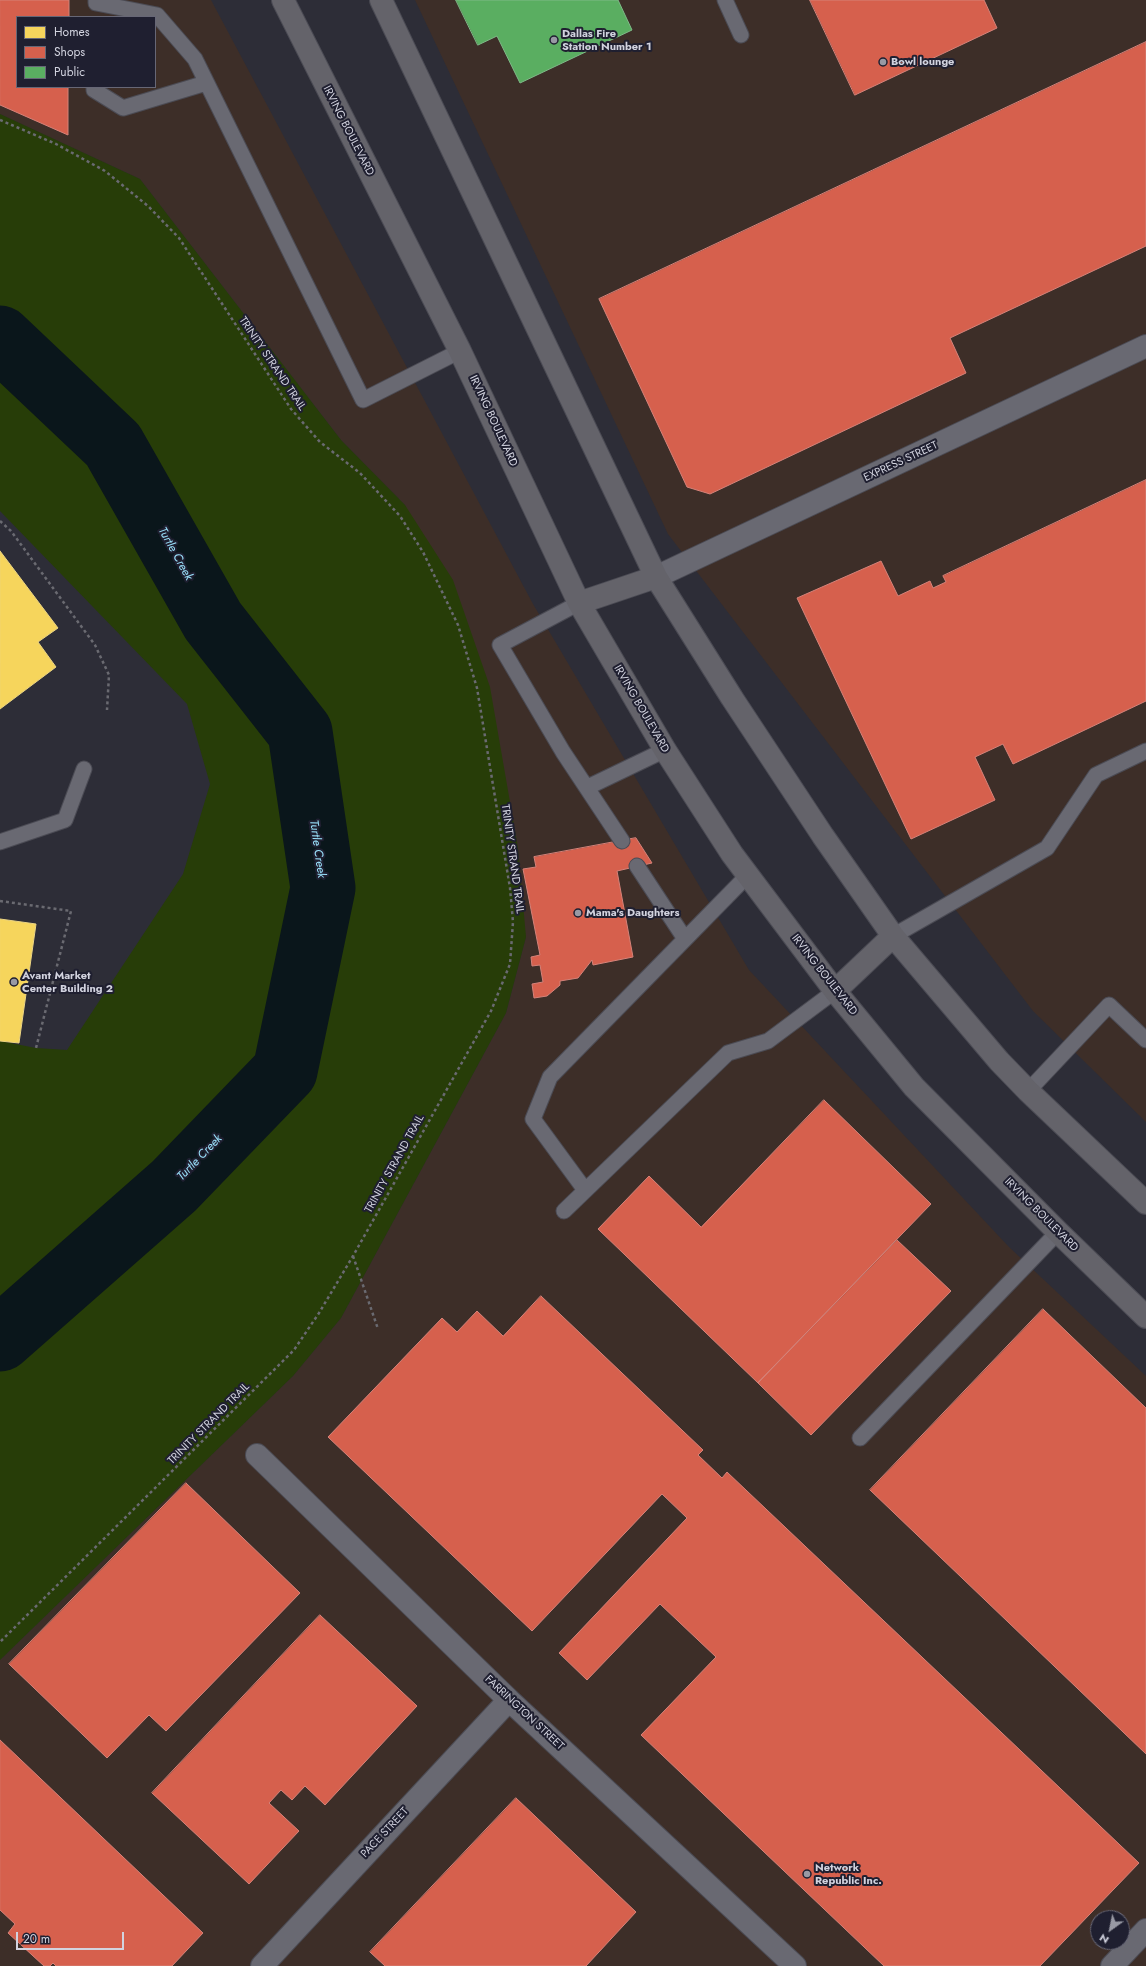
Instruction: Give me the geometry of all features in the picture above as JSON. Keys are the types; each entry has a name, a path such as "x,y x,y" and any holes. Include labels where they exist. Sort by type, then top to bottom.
{"main road":[{"name":"IRVING BOULEVARD","path":"283,0 460,351 579,603 665,750 747,876 835,991 914,1087 1058,1232 1146,1317"},
{"path":"381,0 656,577 732,698 814,823 893,936 999,1061 1028,1091 1146,1203"},
{"path":"579,603 656,577"},
{"path":"835,991 893,936"}],"street":[{"name":"EXPRESS STREET","path":"656,577 1146,346"},
{"name":"FARRINGTON STREET","path":"257,1455 509,1700 795,1966"},
{"name":"PACE STREET","path":"262,1966 509,1700"},
{"path":"1112,1966 1146,1930"}],"lane":[{"path":"725,0 742,35"},
{"path":"96,7 157,15 195,59 362,400 460,351"},
{"path":"94,88 94,90 123,108 206,83"},
{"path":"579,603 500,645 563,752 588,787 622,841"},
{"path":"588,787 665,750"},
{"path":"893,936 1047,848 1096,776 1146,751"},
{"path":"0,842 65,820 84,769"},
{"path":"638,866 685,939"},
{"path":"585,1190 533,1119 550,1077 747,876"},
{"path":"564,1210 728,1053 768,1041 835,991"},
{"path":"1028,1091 1109,1005 1146,1040"},
{"path":"860,1438 1058,1232"}],"path":[{"name":"TRINITY STRAND TRAIL","path":"0,120 56,144 105,171 148,206 179,238 291,409 320,442 360,473 400,516 423,552 460,632 477,688 510,888 513,922 510,964 491,1011 353,1256 319,1313 294,1350 0,1642"},
{"path":"0,521 11,531 95,645 109,675 107,710"},
{"path":"0,901 71,911 36,1048"},
{"path":"353,1256 378,1329"}],"shaded area":[{"path":"0,0 211,0 533,604 749,970 1009,1247 1146,1376 1146,1966 0,1966 0,1660 293,1376 341,1318 506,1013 526,937 405,505 341,440 140,179 0,114"},
{"path":"415,0 1146,0 1146,1122 1033,1011 668,534"}],"green space":[{"path":"0,114 140,179 341,440 405,505 453,580 490,687 518,848 526,937 506,1013 341,1318 293,1376 0,1660 0,1041 36,1048 67,1050 183,874 210,784 187,704 0,511"}],"building: Homes":[{"path":"0,551 58,628 38,642 56,667 0,709"},
{"name":"Avant Market Center Building 2","path":"0,919 36,924 19,1043 0,1041"}],"building: Shops":[{"path":"0,0 69,0 69,16 16,16 16,88 68,88 68,135 0,105"},
{"name":"Bowl lounge","path":"810,0 984,0 997,28 855,95"},
{"path":"1146,42 1146,246 950,338 966,373 710,494 687,487 599,299"},
{"path":"1146,480 1146,701 1013,764 1003,744 975,757 995,800 911,839 797,598 881,561 898,596 930,581 933,588 946,582 943,576"},
{"name":"Mama's Daughters","path":"636,838 652,863 617,871 633,957 593,965 592,960 578,978 560,981 560,985 547,996 534,998 532,984 543,982 540,965 532,966 531,957 540,955 523,869 536,867 534,857"},
{"path":"824,1100 931,1204 758,1383 598,1229 649,1176 701,1227"},
{"path":"897,1240 951,1291 811,1435 758,1383"},
{"path":"541,1296 703,1450 698,1455 722,1478 727,1472 1139,1863 1094,1910 1090,1910 1090,1914 1040,1966 884,1966 641,1735 716,1657 660,1604 587,1680 559,1653 687,1518 662,1494 532,1631 328,1437 442,1318 457,1332 477,1311 503,1336"},
{"path":"1043,1309 1146,1408 1146,1754 870,1490"},
{"path":"186,1483 300,1593 166,1731 149,1715 107,1758 9,1664"},
{"path":"320,1615 417,1706 325,1805 305,1786 292,1800 281,1790 269,1803 299,1831 249,1884 152,1793"},
{"path":"0,1740 203,1933 172,1966 56,1966 53,1963 50,1966 44,1966 8,1933 15,1924 0,1910"},
{"path":"516,1798 636,1912 586,1966 385,1966 370,1952"}],"building: Public":[{"name":"Dallas Fire Station Number 1","path":"456,0 618,0 632,30 520,83 497,36 478,45"}],"waterway":[{"name":"Turtle Creek","path":"0,338 113,445 213,621 300,732 323,888 285,1071 174,1186 0,1339"}],"place":[{"name":"Dallas Fire Station Number 1","path":"554,40"},
{"name":"Bowl lounge","path":"883,62"},
{"name":"Mama's Daughters","path":"578,913"},
{"name":"Avant Market Center Building 2","path":"14,982"},
{"name":"Network Republic Inc.","path":"807,1874"}]}
